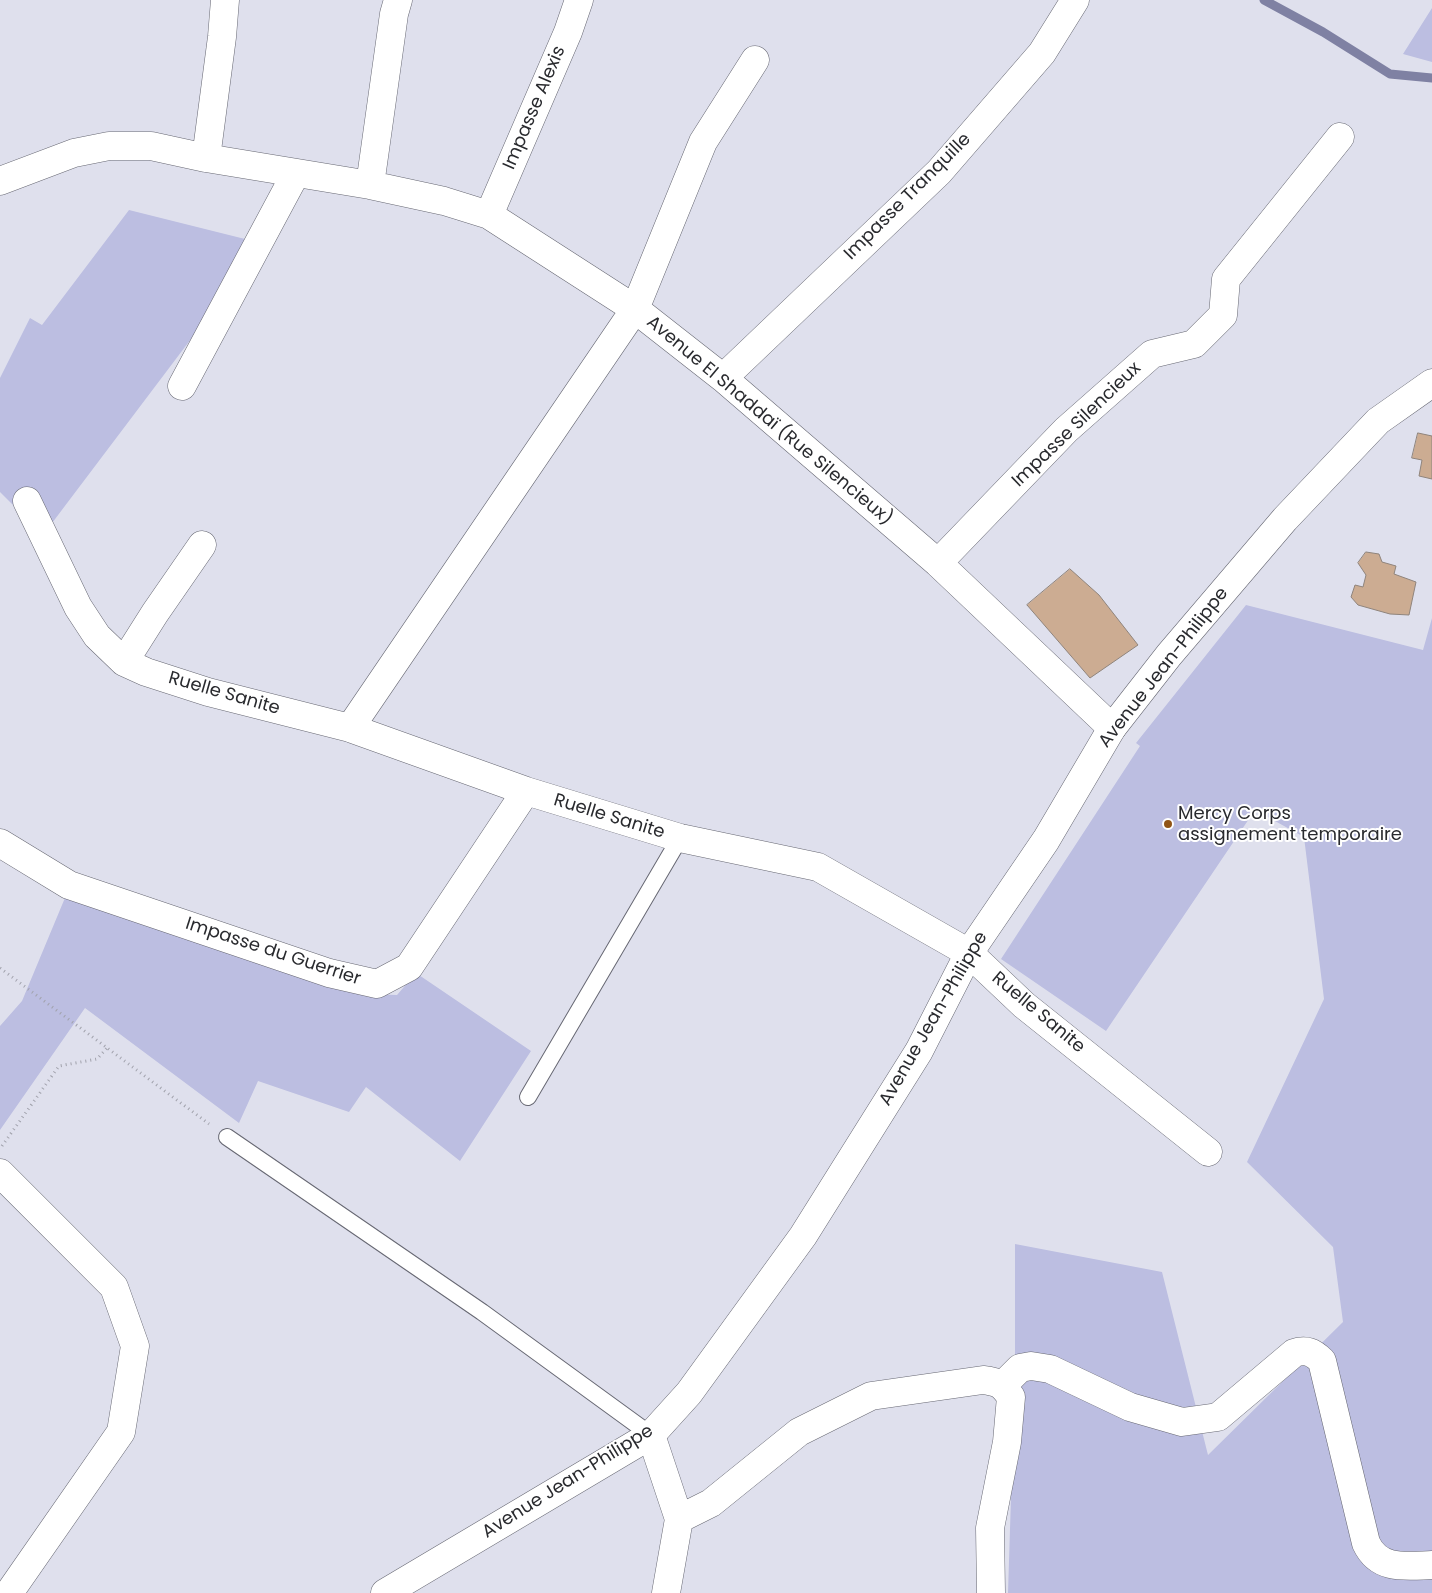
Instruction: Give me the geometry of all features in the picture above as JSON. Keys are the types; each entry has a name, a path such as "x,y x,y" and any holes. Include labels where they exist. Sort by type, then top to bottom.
{"street":[{"path":"206,158 222,38 225,0"},
{"path":"370,185 393,23 398,0"},
{"name":"Impasse Alexis","path":"489,215 568,32 579,0"},
{"name":"Impasse Tranquille","path":"723,378 939,172 1042,53 1074,0"},
{"path":"350,728 635,309 703,142 755,60"},
{"name":"Impasse Silencieux","path":"938,563 1066,430 1152,354 1194,344 1223,315 1226,278 1340,137"},
{"name":"Avenue El Shaddaï (Rue Silencieux)","path":"0,182 74,153 109,146 151,146 206,158 370,185 444,201 489,215 635,309 723,378 938,563 1112,728"},
{"path":"182,386 296,173"},
{"name":"Avenue Jean-Philippe","path":"385,1593 651,1435 689,1393 803,1236 919,1051 969,953 1046,840 1112,728 1169,654 1285,518 1378,421 1432,383"},
{"name":"Ruelle Sanite","path":"27,501 78,607 97,636 124,662 146,672 208,692 350,728 526,791 680,838 818,867 969,953 1024,1005 1208,1152"},
{"path":"124,662 202,545"},
{"name":"Impasse du Guerrier","path":"0,843 69,885 329,973 377,984 409,967 526,791"},
{"path":"0,1173 114,1287 135,1346 121,1432 9,1593"},
{"path":"1003,1386 1020,1368 1031,1366 1050,1369 1130,1407 1182,1422 1218,1416 1294,1353 1302,1350 1309,1352 1316,1355 1322,1361 1366,1543 1370,1552 1381,1561 1394,1566 1432,1565"},
{"path":"679,1519 711,1503 799,1432 871,1396 983,1380 995,1382 1003,1386 1011,1397 1007,1442 990,1528 991,1593"},
{"path":"651,1435 679,1519 666,1593"}],"lane":[{"path":"528,1097 680,838"},
{"path":"227,1138 482,1312 651,1435"}],"path":[{"path":"0,968 227,1138"},
{"path":"0,1149 60,1066 97,1060 108,1048"}],"shaded area":[{"path":"1432,8 1432,62 1403,54"},
{"path":"129,210 249,240 234,282 43,535 0,492 0,378 30,318 42,325"},
{"path":"1246,605 1423,650 1432,618 1432,1593 1008,1593 1015,1369 1015,1244 1162,1272 1208,1455 1343,1322 1333,1247 1247,1162 1324,999 1304,837 1255,810 1106,1031 1001,959 1140,746 1136,743"},
{"path":"67,893 365,994 397,995 416,973 531,1051 460,1161 366,1087 349,1112 258,1081 239,1123 85,1008 0,1130 0,1026 22,1001"}],"building":[{"path":"1418,433 1432,436 1432,479 1419,476 1422,460 1412,458"},
{"path":"1366,552 1379,554 1382,562 1396,566 1394,574 1416,582 1409,615 1390,614 1358,605 1351,597 1355,585 1363,587 1366,575 1358,563"},
{"path":"1070,569 1099,595 1138,645 1090,678 1027,605"}],"waterway":[{"path":"1264,0 1323,32 1390,74 1432,78"}],"place":[{"name":"Mercy Corps assignement temporaire","path":"1168,824"}]}
